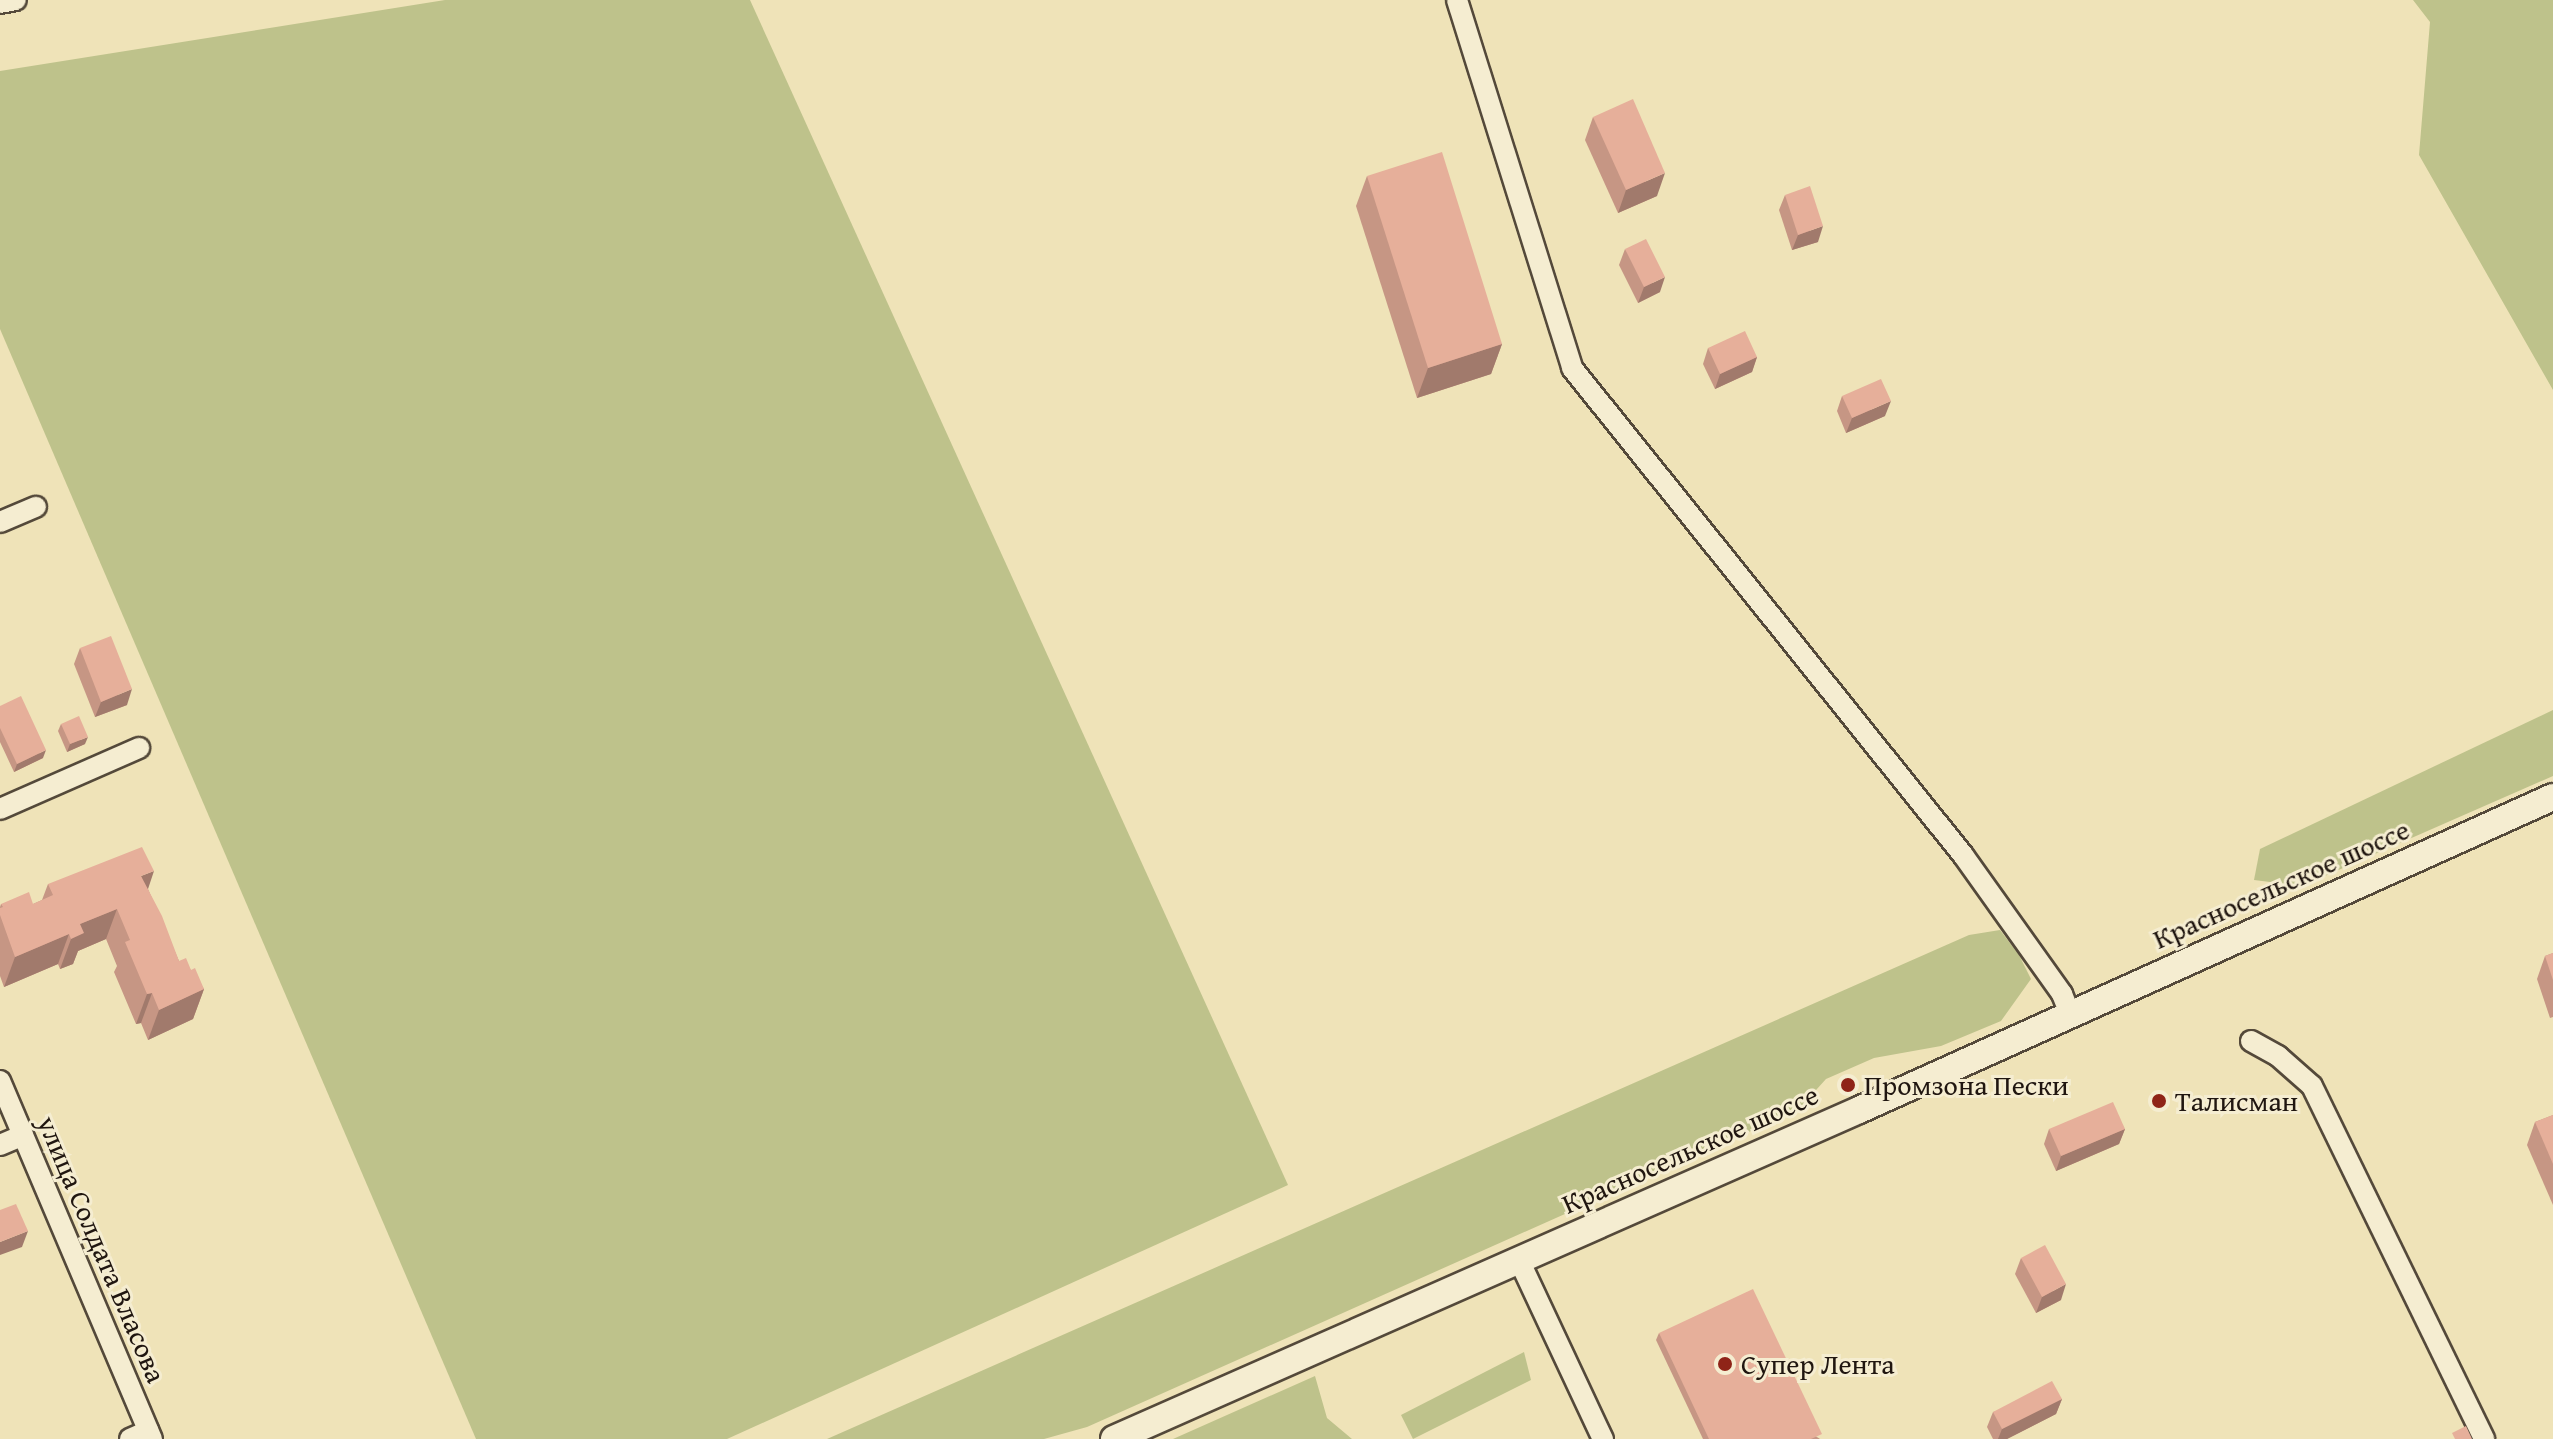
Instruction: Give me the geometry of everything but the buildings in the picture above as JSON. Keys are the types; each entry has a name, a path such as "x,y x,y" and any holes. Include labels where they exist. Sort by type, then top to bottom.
{"main road":[{"name":"Красносельское шоссе","path":"1114,1439 2553,797"}],"street":[{"path":"0,3 16,0"},
{"path":"1457,0 1572,368 1963,855 2062,994 2070,1014"},
{"path":"0,522 36,507"},
{"path":"0,809 139,748"},
{"path":"2251,1041 2278,1056 2312,1086 2484,1439"},
{"name":"улица Солдата Власова","path":"0,1081 143,1436"},
{"path":"0,1145 23,1135"},
{"path":"1519,1260 1603,1439"}],"green space":[{"path":"445,0 750,0 1288,1185 727,1439 476,1439 0,329 0,71"},
{"path":"2413,0 2553,0 2553,390 2419,155 2430,22"},
{"path":"2553,710 2553,776 2302,886 2254,880 2260,849"},
{"path":"2000,930 2019,955 2031,979 2001,1021 1941,1046 1874,1058 1826,1079 1798,1110 1087,1427 1044,1439 827,1439 1969,935"},
{"path":"1524,1352 1531,1380 1413,1439 1401,1415"},
{"path":"1315,1376 1327,1418 1352,1439 1173,1439"}],"place":[{"name":"Промзона Пески","path":"1848,1085"},
{"name":"Талисман","path":"2159,1101"},
{"name":"Супер Лента","path":"1725,1364"}]}
